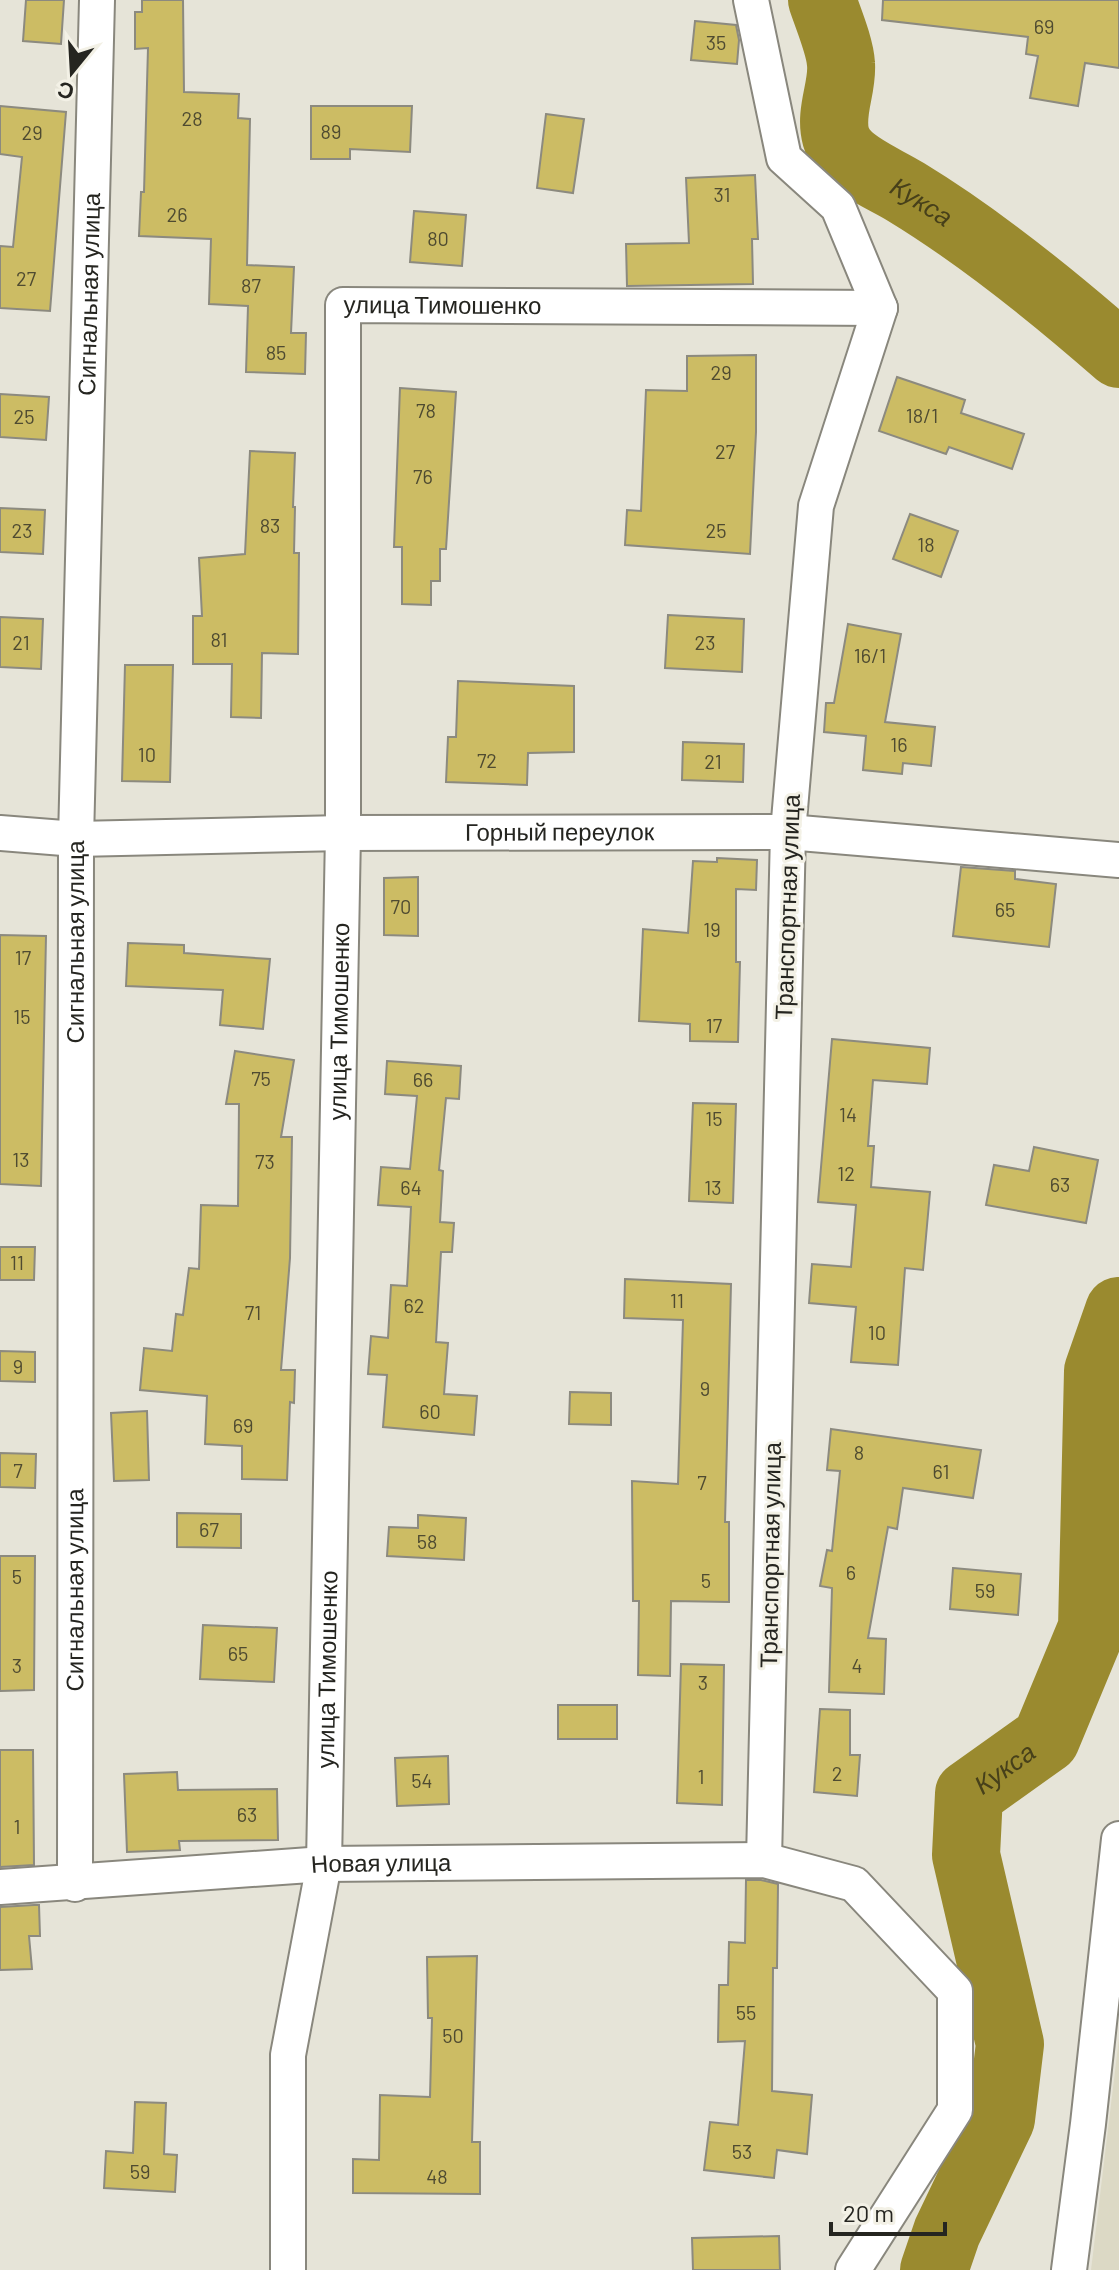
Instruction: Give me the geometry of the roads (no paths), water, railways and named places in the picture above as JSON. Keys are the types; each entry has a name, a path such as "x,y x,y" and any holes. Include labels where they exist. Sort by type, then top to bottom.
{"street":[{"name":"Сигнальная улица","path":"75,1884 76,839 97,0"},
{"path":"751,0 784,158 838,207 880,308"},
{"name":"улица Тимошенко","path":"288,2270 288,2055 324,1864 343,833 343,305 880,308"},
{"name":"Транспортная улица","path":"764,1860 788,832 816,506 880,308"},
{"name":"Горный переулок","path":"0,833 76,839 343,833 788,832 1119,860"},
{"path":"1069,2270 1119,1839"},
{"name":"Новая улица","path":"0,1887 324,1864 764,1860 854,1884 955,1991 955,2110 853,2270"}],"waterway":[{"name":"Кукса","path":"822,0 840,57 834,128 840,147 856,163 906,192 989,248 1119,354"},
{"name":"Кукса","path":"934,2270 947,2232 1001,2119 1010,2044 966,1855 969,1794 1046,1739 1092,1628 1098,1371 1119,1311"}]}
